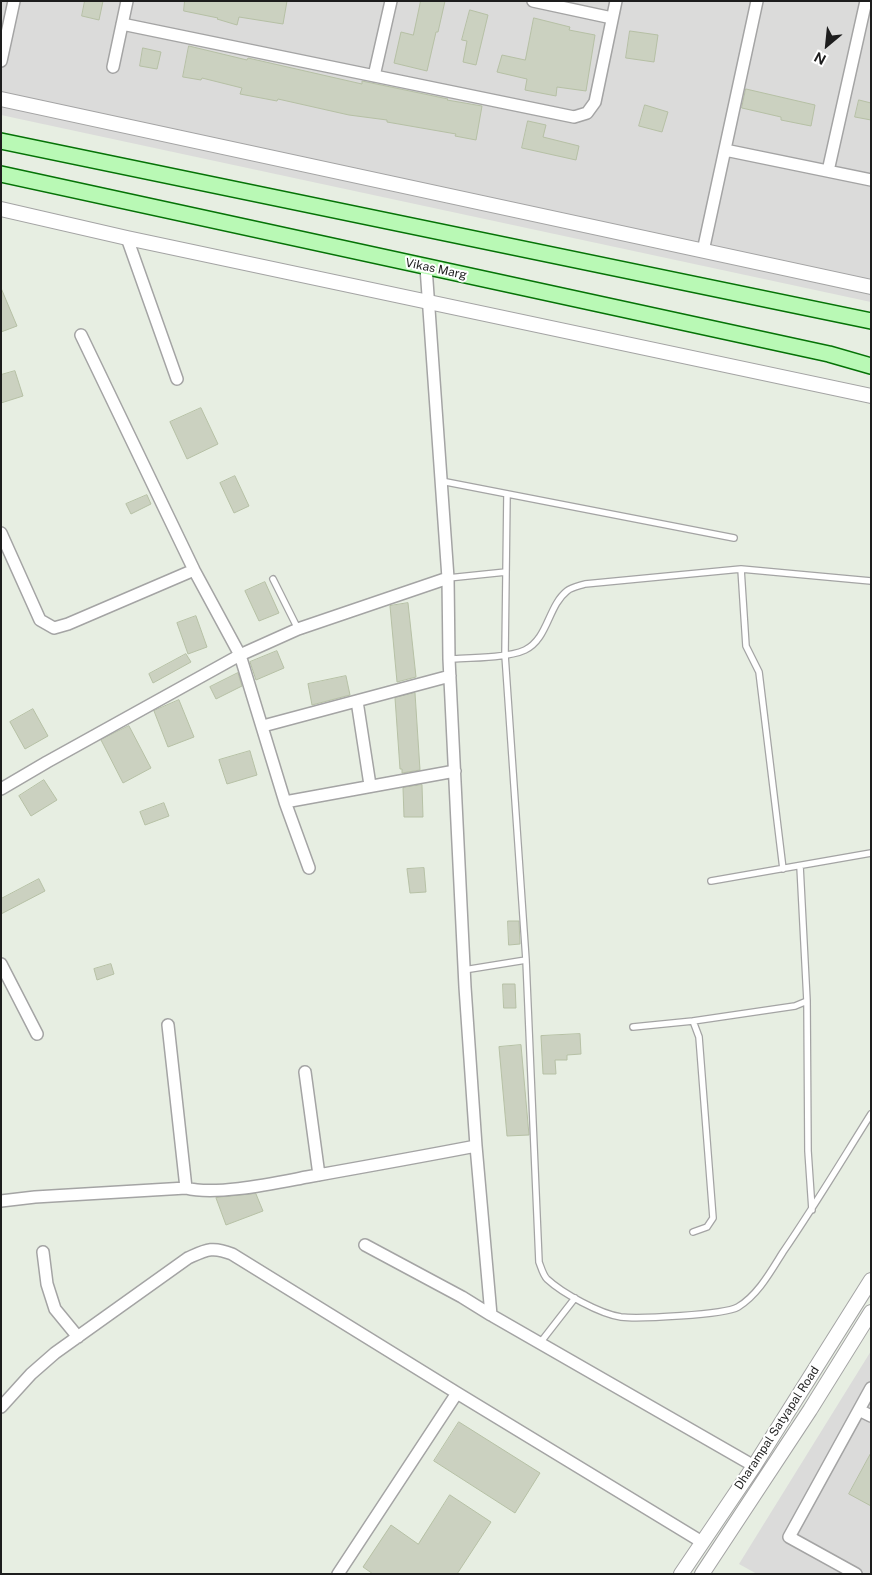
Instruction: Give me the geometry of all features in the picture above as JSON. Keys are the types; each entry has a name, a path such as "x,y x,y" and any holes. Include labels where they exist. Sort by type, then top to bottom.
{"main road":[{"path":"1,140 871,321"},
{"name":"Vikas Marg","path":"1,174 829,354 871,366"}],"street":[{"path":"1,62 3,42 14,1"},
{"path":"113,67 127,1"},
{"path":"374,76 391,1"},
{"path":"533,1 612,18"},
{"path":"122,24 574,117 587,113 594,102 616,1"},
{"path":"703,251 757,1"},
{"path":"828,171 866,1"},
{"path":"1,99 871,287"},
{"path":"725,150 871,180"},
{"path":"1,209 127,238 871,396"},
{"path":"127,238 177,379"},
{"path":"426,267 448,578 449,659 456,771 464,970 476,1146 491,1315"},
{"path":"80,336 194,570 240,655 285,802 309,868"},
{"path":"1,533 40,620 54,628 68,624 194,570"},
{"path":"1,789 240,655 298,629 448,578"},
{"path":"263,726 450,676"},
{"path":"357,701 370,786"},
{"path":"285,802 456,771"},
{"path":"1,964 37,1034"},
{"path":"168,1025 186,1188"},
{"path":"305,1072 319,1175"},
{"path":"1,1201 35,1197 186,1188 209,1191 274,1183 476,1146"},
{"path":"365,1245 462,1297 754,1466"},
{"path":"4,1398 55,1353 188,1258 207,1249 220,1249 232,1254 702,1542"},
{"path":"43,1252 47,1284 55,1309 78,1337"},
{"name":"Dharampal Satyapal Road","path":"681,1574 754,1466 871,1280"},
{"name":"Dharampal Satyapal Road","path":"707,1571 871,1312"},
{"path":"856,1574 789,1537 871,1388"},
{"path":"338,1574 457,1393"},
{"path":"859,1410 871,1416"}],"lane":[{"path":"441,481 734,538"},
{"path":"507,494 505,655 526,960 539,1262 546,1278 575,1298 611,1316 630,1318 717,1313 736,1308 750,1298 763,1283 812,1210 871,1114"},
{"path":"449,659 505,655 524,650 534,644 566,591 585,584 741,569 871,581"},
{"path":"741,569 746,646 759,672 783,869"},
{"path":"448,578 506,572"},
{"path":"273,579 298,629"},
{"path":"711,881 871,853"},
{"path":"800,866 807,1001 808,1151 812,1210"},
{"path":"464,970 526,960"},
{"path":"633,1027 693,1021 795,1006 807,1001"},
{"path":"693,1021 699,1036 713,1218 707,1227 693,1232"},
{"path":"540,1343 575,1298"}],"shaded area":[{"path":"1,1 871,1 871,302 1,115"},
{"path":"871,1351 871,1574 757,1574 739,1564"}],"building":[{"path":"85,1 103,1 99,20 82,16"},
{"path":"185,1 287,1 283,24 239,17 237,25 218,18 184,11"},
{"path":"421,1 445,1 427,71 394,63 401,32 413,35"},
{"path":"470,10 488,15 476,65 463,62 467,41 462,40"},
{"path":"534,18 570,27 569,30 595,35 586,91 557,87 556,96 525,90 527,79 497,72 502,55 525,60"},
{"path":"630,31 658,35 654,62 626,58"},
{"path":"189,46 362,84 362,81 482,106 476,140 455,136 456,134 387,122 387,120 349,115 278,99 277,101 240,94 242,88 202,78 201,80 183,77"},
{"path":"143,48 161,52 157,69 140,66"},
{"path":"746,89 815,105 811,126 781,120 781,117 742,108"},
{"path":"859,100 871,103 871,120 855,117"},
{"path":"645,105 668,112 662,132 639,126"},
{"path":"528,121 546,125 543,137 579,146 576,160 522,148"},
{"path":"1,288 17,326 1,332"},
{"path":"15,371 23,396 1,403 1,375"},
{"path":"201,408 218,444 187,459 170,422"},
{"path":"235,476 249,506 234,513 220,483"},
{"path":"147,495 151,504 131,514 126,504"},
{"path":"265,582 279,613 259,621 245,591"},
{"path":"408,603 416,677 397,682 390,606"},
{"path":"196,616 207,647 188,654 177,623"},
{"path":"277,651 284,668 256,680 250,662"},
{"path":"186,654 191,662 153,683 149,674"},
{"path":"238,673 242,686 216,699 210,687"},
{"path":"346,676 350,695 312,705 308,684"},
{"path":"415,693 420,770 402,773 402,769 400,769 395,698"},
{"path":"179,700 194,737 168,747 154,711"},
{"path":"33,709 48,736 25,749 10,722"},
{"path":"129,726 151,768 123,783 101,740"},
{"path":"250,751 257,775 227,784 219,760"},
{"path":"44,780 57,800 31,816 19,796"},
{"path":"422,785 423,817 404,817 403,788"},
{"path":"164,803 169,816 145,825 140,812"},
{"path":"424,868 426,892 410,893 407,869"},
{"path":"39,879 45,891 1,914 1,899"},
{"path":"508,921 519,921 520,944 509,945"},
{"path":"111,964 114,974 97,980 94,969"},
{"path":"503,984 515,984 516,1008 504,1008"},
{"path":"580,1034 581,1054 567,1055 567,1060 555,1060 556,1074 543,1074 541,1036"},
{"path":"521,1045 529,1135 507,1136 499,1047"},
{"path":"256,1194 263,1211 226,1225 216,1198"},
{"path":"459,1422 540,1473 515,1513 434,1461"},
{"path":"871,1453 871,1506 849,1494"},
{"path":"450,1495 491,1522 457,1574 373,1574 363,1567 391,1525 418,1544"}]}
